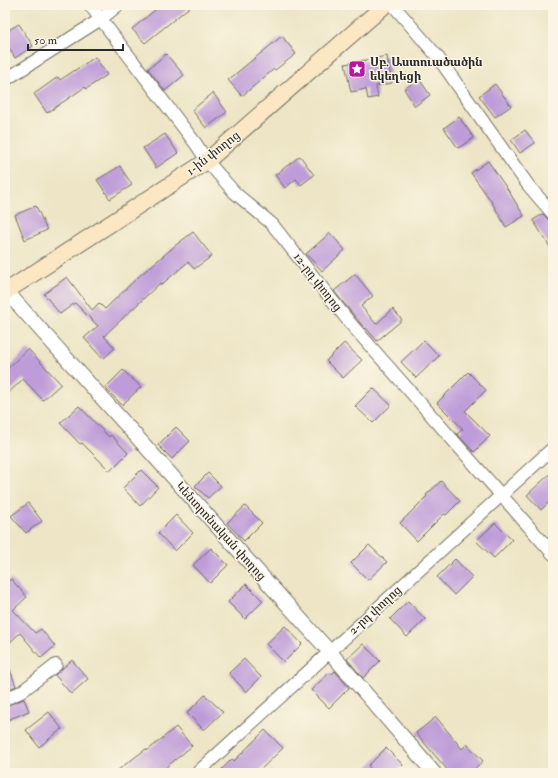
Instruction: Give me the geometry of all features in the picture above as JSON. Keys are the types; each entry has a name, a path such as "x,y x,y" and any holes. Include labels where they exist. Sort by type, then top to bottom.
{"main road":[{"name":"1-ին փողոց","path":"5,291 207,161 385,5"}],"street":[{"name":"12-րդ փողոց","path":"90,5 196,144 207,161 235,193 272,224 350,323 553,554"},
{"path":"5,80 100,19 118,5"},
{"path":"393,5 437,56 528,186 553,214"},
{"name":"Կենտրոնական փողոց","path":"5,291 329,651 434,773"},
{"name":"2-րդ փողոց","path":"197,773 553,448"},
{"path":"5,699 21,692 56,665"}],"building":[{"path":"161,5 192,5 145,43 132,29"},
{"path":"19,24 33,46 15,58 5,41 5,32"},
{"path":"282,36 296,54 275,70 274,69 242,96 228,80"},
{"path":"166,54 184,75 165,91 148,69"},
{"path":"387,56 392,83 376,86 378,97 368,99 366,89 351,92 345,64"},
{"path":"95,57 107,75 86,89 85,87 47,113 34,94 58,77 60,80"},
{"path":"419,79 430,95 415,106 404,89"},
{"path":"495,84 511,106 495,117 479,96"},
{"path":"213,93 227,112 206,128 192,110"},
{"path":"459,117 474,138 458,148 444,128"},
{"path":"525,130 535,143 520,153 511,140"},
{"path":"165,134 178,153 156,168 143,148"},
{"path":"300,156 314,175 301,185 296,179 285,188 275,175"},
{"path":"488,161 524,216 506,227 491,201 471,173"},
{"path":"120,166 132,185 110,199 97,180"},
{"path":"36,206 47,230 25,240 15,215"},
{"path":"543,214 548,219 553,221 553,252 533,220"},
{"path":"193,232 212,256 194,269 188,262 161,285 160,283 104,336 115,348 103,359 84,338 98,326 75,303 60,314 44,294 67,277 92,310 99,303 105,309 138,277"},
{"path":"330,233 345,250 322,271 306,254"},
{"path":"355,274 373,296 361,306 376,324 393,309 402,320 377,341 366,328 365,329 334,291"},
{"path":"424,340 439,356 416,378 401,362"},
{"path":"344,343 362,360 343,378 326,361"},
{"path":"28,349 61,384 43,400 23,379 5,396 5,371"},
{"path":"123,370 141,387 122,405 105,388"},
{"path":"468,372 486,390 465,411 490,436 474,452 457,434 463,429 437,403"},
{"path":"373,388 391,405 373,423 355,406"},
{"path":"79,406 109,437 111,435 128,453 110,471 82,443 80,444 60,423"},
{"path":"176,427 190,441 172,459 158,445"},
{"path":"141,470 158,487 140,506 123,488"},
{"path":"553,471 553,498 541,510 527,495"},
{"path":"208,473 221,486 208,498 195,486"},
{"path":"441,481 460,501 446,515 444,514 417,541 400,523"},
{"path":"28,503 42,521 26,533 11,516"},
{"path":"245,506 262,523 244,541 227,523"},
{"path":"176,515 193,533 175,551 158,533"},
{"path":"495,523 512,540 494,558 476,541"},
{"path":"369,545 387,562 368,580 351,563"},
{"path":"211,548 228,565 210,583 193,565"},
{"path":"455,559 472,577 454,595 437,577"},
{"path":"11,579 27,597 13,610 35,633 41,629 55,646 41,658 20,633 5,647 5,584"},
{"path":"246,584 263,601 245,619 228,602"},
{"path":"408,601 425,619 407,637 390,619"},
{"path":"285,626 302,644 284,662 266,644"},
{"path":"363,644 380,661 363,678 347,659"},
{"path":"6,659 16,686 5,691 5,660"},
{"path":"244,659 261,677 246,692 229,673"},
{"path":"72,660 88,679 71,694 55,675"},
{"path":"335,671 349,688 329,708 311,690 329,673 331,675"},
{"path":"205,695 223,712 204,730 187,713"},
{"path":"24,699 29,711 5,721 5,706"},
{"path":"49,712 62,729 39,747 26,730"},
{"path":"436,717 462,749 467,744 483,761 470,773 450,773 416,733"},
{"path":"176,727 192,746 159,773 114,773 146,749 147,751"},
{"path":"265,730 283,748 257,773 218,773 232,759 234,761"},
{"path":"386,748 403,765 395,773 375,773 368,766"}],"place":[{"name":"Սբ. Աստուածածին եկեղեցի","path":"357,69"}]}
